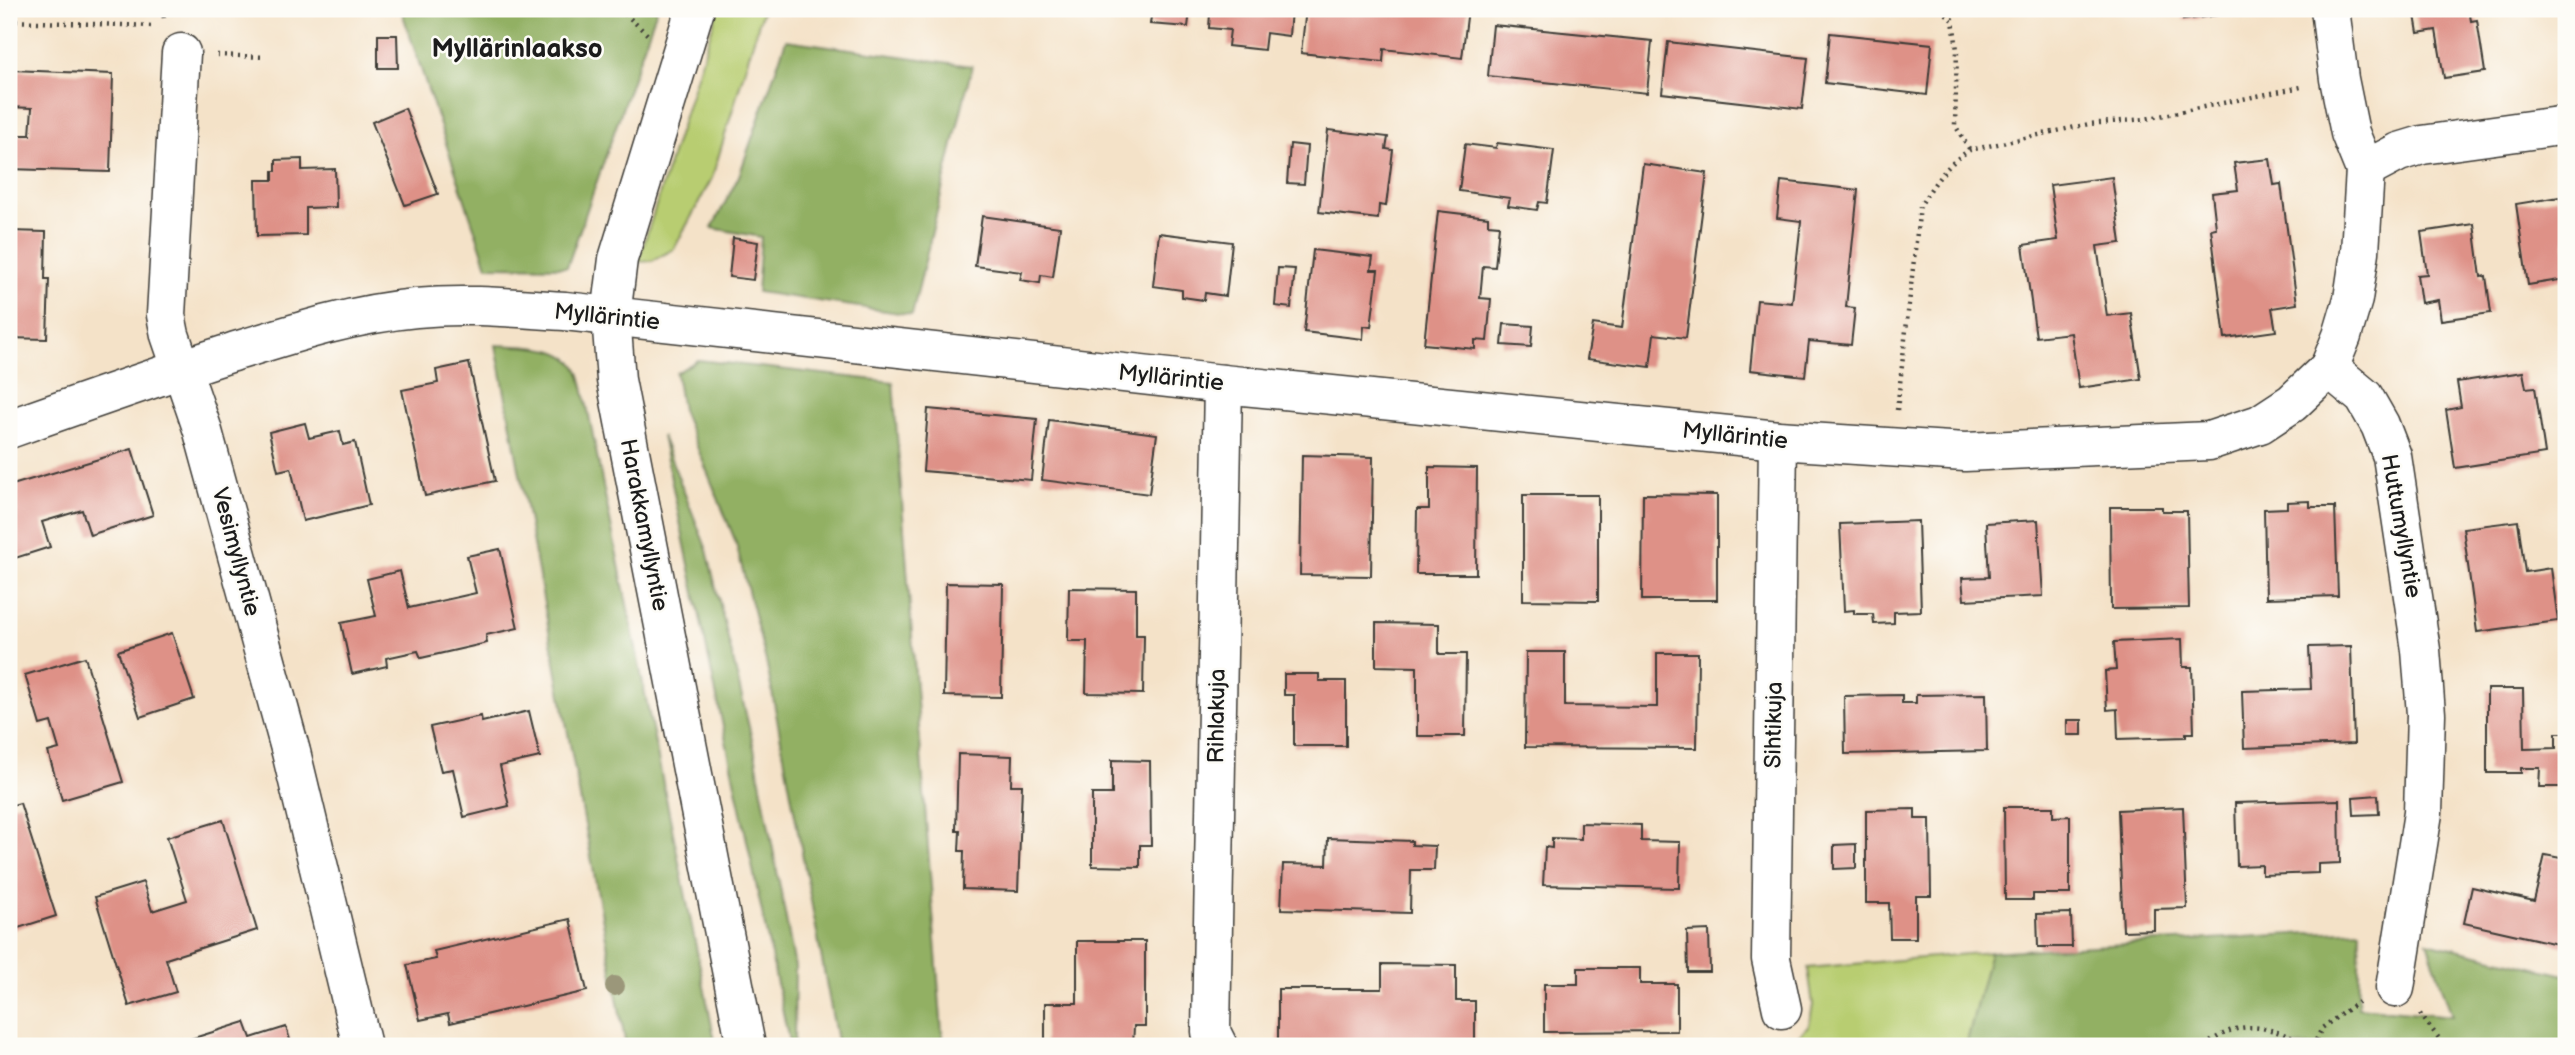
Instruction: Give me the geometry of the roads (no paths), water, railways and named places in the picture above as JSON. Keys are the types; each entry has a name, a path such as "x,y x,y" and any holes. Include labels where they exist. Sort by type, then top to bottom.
{"street":[{"name":"Harakkamyllyntie","path":"695,9 618,259 611,316 616,380 746,1046"},
{"path":"2329,368 2353,299 2360,252 2365,170 2350,133 2339,79 2330,9"},
{"name":"Vesimyllyntie","path":"173,40 166,315 202,428 291,752 362,1046"},
{"path":"2365,170 2399,152 2422,145 2566,125"},
{"name":"Myllärintie","path":"9,429 299,331 359,316 417,308 479,306 565,311 1223,384 1778,440 1965,452 2209,441 2260,424 2292,403 2329,368"},
{"name":"Huttumyllyntie","path":"2329,368 2364,397 2380,425 2392,456 2421,650 2426,714 2423,814 2395,988"},
{"name":"Rihlakuja","path":"1219,1046 1211,1032 1223,384"},
{"name":"Sihtikuja","path":"1778,440 1771,959 1782,1009"}],"district":[{"name":"Myllärinlaakso","path":"517,49"}]}
